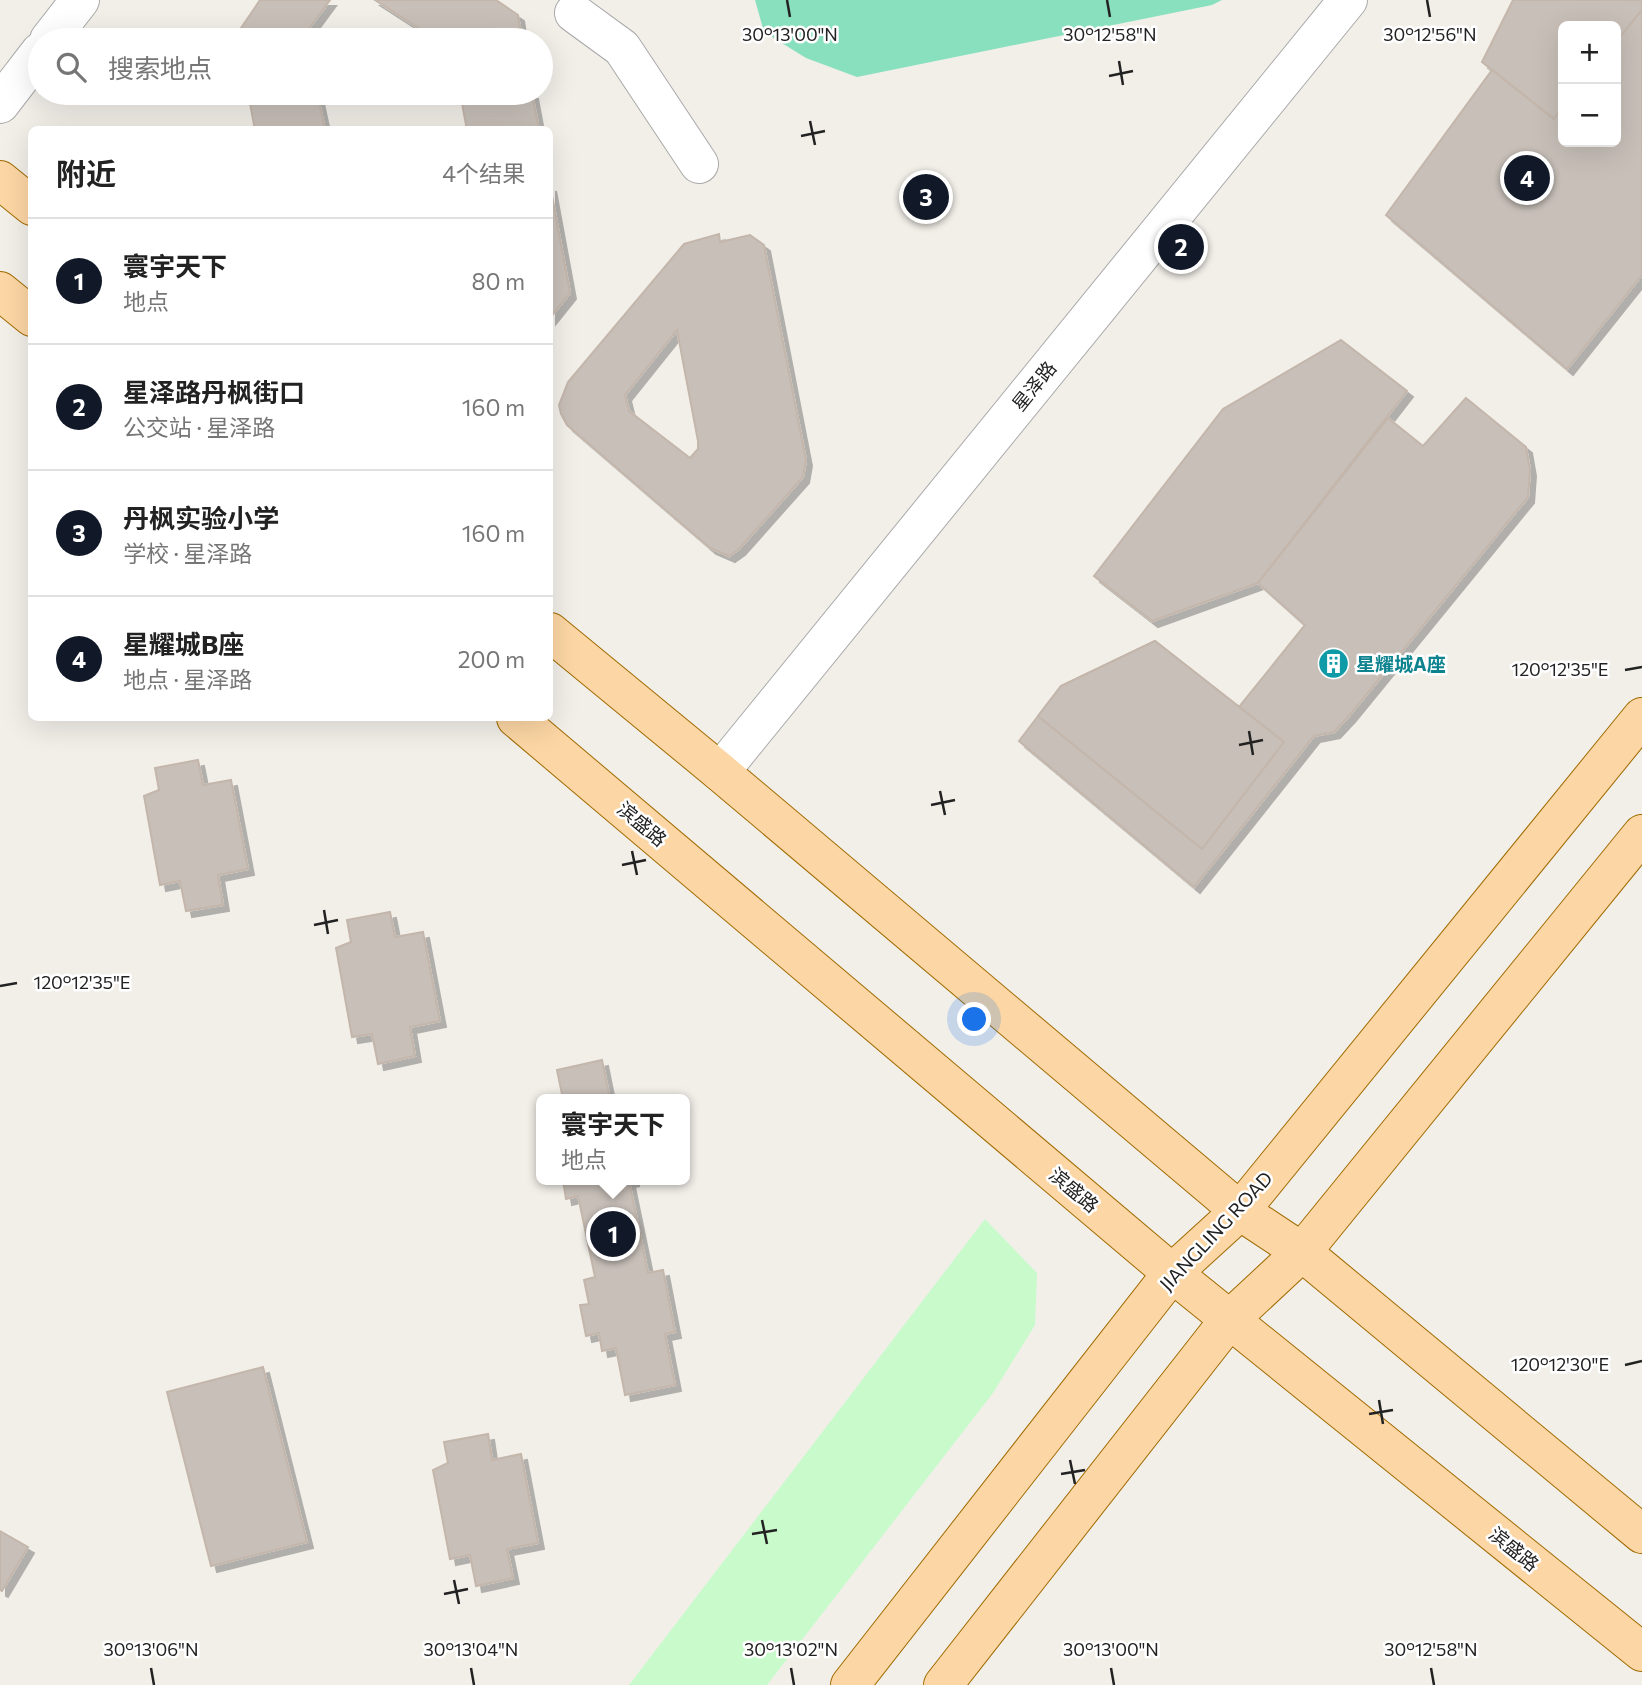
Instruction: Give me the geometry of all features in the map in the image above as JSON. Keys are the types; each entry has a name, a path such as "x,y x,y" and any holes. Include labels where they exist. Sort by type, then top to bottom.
{"main road":[{"path":"0,180 28,203"},
{"path":"0,291 28,314"},
{"path":"553,634 1240,1211 1302,1252 1642,1534"},
{"name":"JIANGLING ROAD","path":"850,1685 1172,1273 1240,1211 1642,718"},
{"name":"滨盛路","path":"520,721 1172,1273 1642,1652"},
{"path":"943,1685 1229,1320 1302,1252 1642,834"}],"street":[{"path":"58,28 80,0"},
{"name":"星泽路","path":"720,772 1348,0"},
{"path":"571,4 622,48 699,164"},
{"path":"0,104 28,68"}],"green space":[{"path":"755,0 1222,0 1212,5 857,77 806,58 764,32"},
{"path":"985,1219 1037,1273 1035,1325 993,1393 767,1685 629,1685"}],"building":[{"path":"260,0 330,0 309,28 241,28"},
{"path":"375,0 496,0 518,15 520,28 418,28"},
{"path":"1513,0 1642,0 1642,10 1621,36 1621,21 1558,21 1558,114 1554,119 1482,62"},
{"path":"1642,10 1642,275 1567,369 1386,215 1492,70 1554,119 1558,114 1558,147 1621,147 1621,36"},
{"path":"250,105 320,105 324,126 254,126"},
{"path":"462,105 534,105 538,126 466,126"},
{"path":"553,201 570,293 553,314"},
{"path":"719,234 720,242 750,235 764,245 806,460 803,477 739,549 729,556 710,548 567,425 559,405 568,382 684,244","holes":["677,330 698,449 690,458 629,411 625,395"]},
{"path":"1341,340 1407,391 1258,583 1152,621 1094,576 1223,409"},
{"name":"星耀城A座","path":"1466,398 1526,447 1530,470 1528,497 1349,716 1334,732 1314,736 1194,887 1019,741 1061,686 1155,641 1239,707 1305,625 1258,583 1388,418 1423,446"},
{"path":"1155,641 1284,742 1202,849 1038,716 1061,686"},
{"path":"198,760 203,785 231,780 248,869 218,875 223,905 186,911 180,881 160,885 144,796 159,790 155,768"},
{"path":"390,912 395,937 423,932 440,1021 410,1027 415,1056 378,1064 372,1034 352,1037 336,948 351,942 347,920"},
{"path":"602,1060 609,1094 562,1094 557,1070"},
{"path":"564,1185 630,1185 648,1273 663,1270 675,1332 665,1334 675,1385 625,1395 616,1348 602,1351 599,1333 586,1336 580,1305 589,1304 584,1280 595,1277 578,1196 566,1199"},
{"path":"263,1367 307,1542 211,1566 167,1392"},
{"path":"488,1434 492,1460 521,1454 538,1543 507,1549 513,1578 476,1586 470,1555 450,1559 433,1470 448,1463 444,1442"},
{"path":"0,1531 28,1547 2,1591 0,1590"}],"place":[{"name":"星耀城B座","path":"1527,178"},
{"name":"丹枫实验小学","path":"926,197"},
{"name":"星泽路丹枫街口","path":"1181,247"},
{"name":"星耀城A座","path":"1333,664"},
{"name":"寰宇天下","path":"613,1234"}]}
